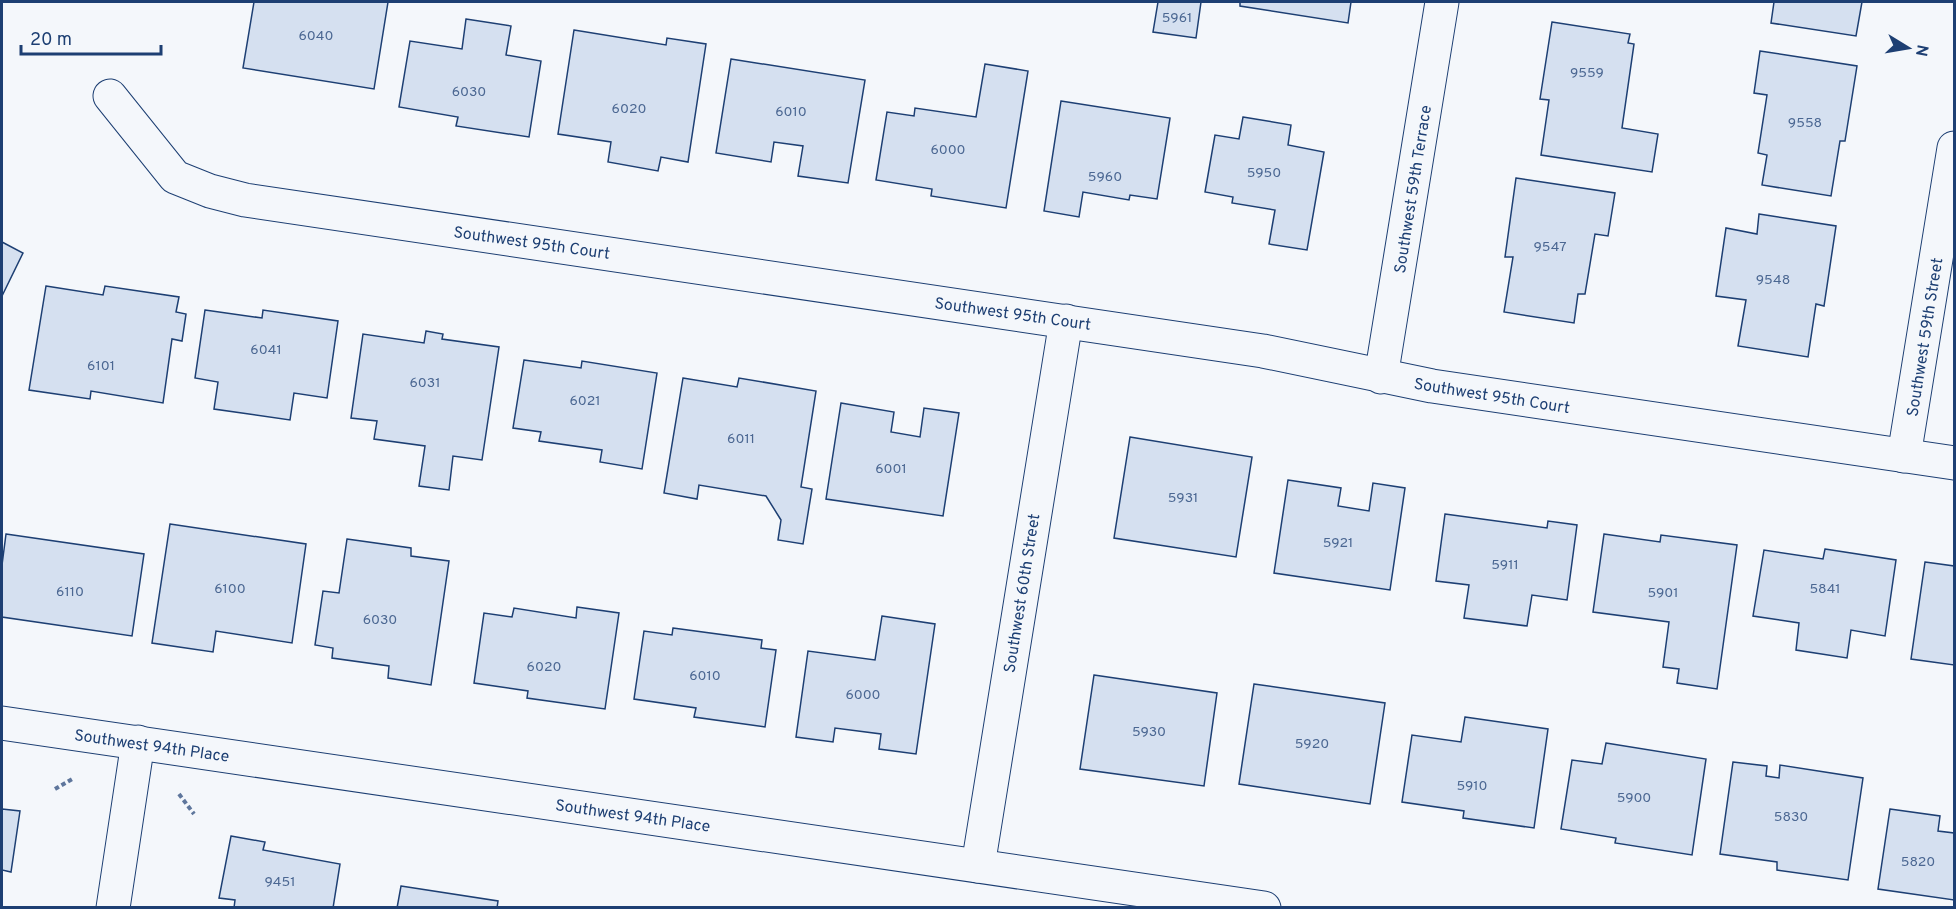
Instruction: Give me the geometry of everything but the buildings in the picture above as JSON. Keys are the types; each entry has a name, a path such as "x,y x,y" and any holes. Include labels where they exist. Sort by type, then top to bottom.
{"street":[{"name":"Southwest 59th Terrace","path":"1381,377 1442,2"},
{"name":"Southwest 95th Court","path":"110,96 175,177 210,191 245,200 1263,351 1381,377 1954,463"},
{"name":"Southwest 59th Street","path":"1904,456 1954,148"},
{"name":"Southwest 60th Street","path":"978,866 1066,321"},
{"name":"Southwest 94th Place","path":"2,723 1264,908"},
{"path":"113,908 138,742"}],"path":[{"path":"55,789 74,778"},
{"path":"179,794 194,814"}]}
